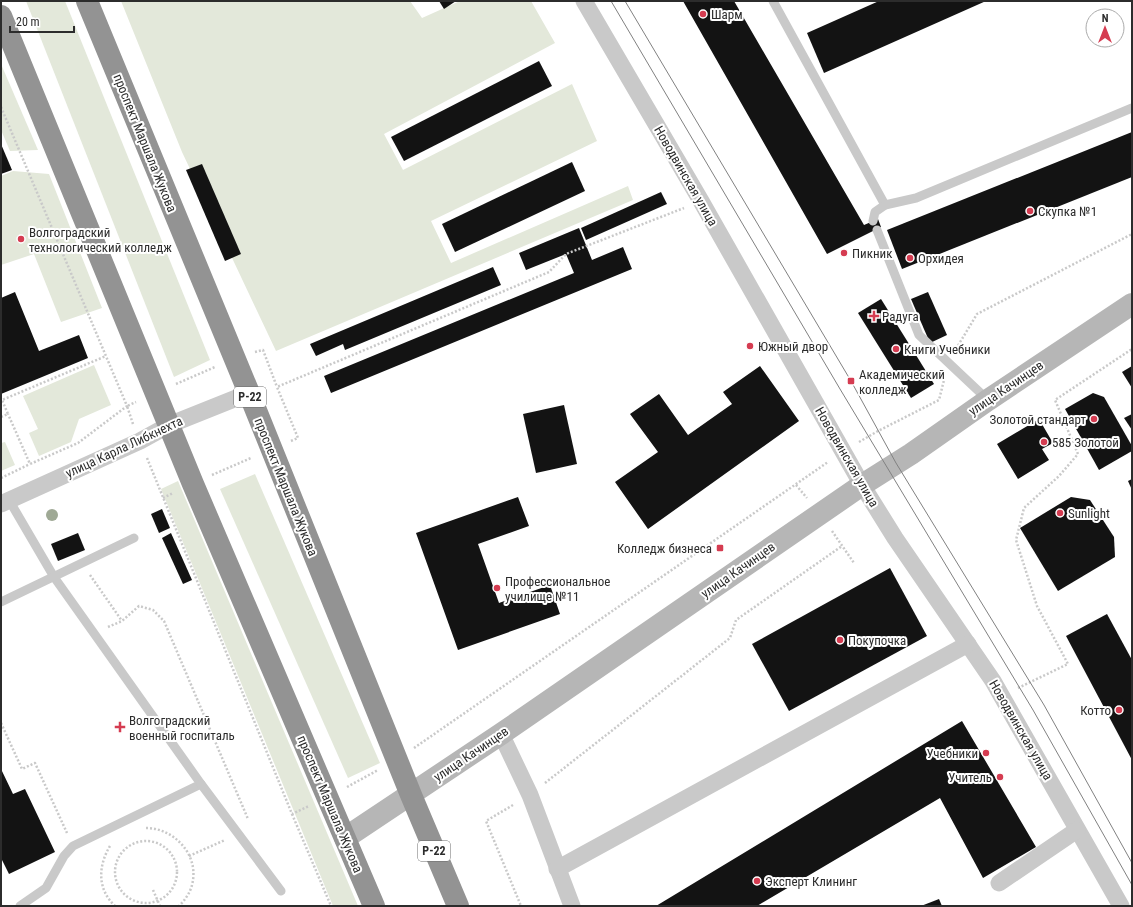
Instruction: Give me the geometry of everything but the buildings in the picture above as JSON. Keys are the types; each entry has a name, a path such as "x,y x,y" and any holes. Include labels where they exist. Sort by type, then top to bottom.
{"highway":[{"name":"проспект Маршала Жукова","path":"87,1 249,393 396,760 458,906"},
{"name":"проспект Маршала Жукова","path":"1,16 193,484 374,906"}],"main road":[{"name":"улица Качинцев","path":"344,838 411,795 862,485 911,454 988,400 1132,304"}],"street":[{"name":"Новодвинская улица","path":"584,1 701,201 862,485 895,538 993,681 1121,906"},
{"name":"улица Карла Либкнехта","path":"5,502 140,441 169,425 249,393"},
{"path":"557,868 968,644"},
{"path":"501,734 530,795 572,906"},
{"path":"999,883 1078,830"}],"lane":[{"path":"773,1 885,205"},
{"path":"988,400 919,335 875,226 875,212 885,205 916,198 1132,108"},
{"path":"5,502 54,577 200,784 281,891"},
{"path":"1,602 134,538"},
{"path":"20,906 46,888 64,856 73,846 200,784"}],"path":[{"path":"1,107 127,406 78,443 1,478"},
{"path":"331,906 163,498 298,438 277,387 549,272 566,254 701,201"},
{"path":"292,814 327,798 396,760 843,452 878,431 939,400 948,362 977,314 1132,234"},
{"path":"1002,697 1029,682 1068,664 1037,606 1016,540 1024,508 1059,476 1078,454 1055,400 1132,349"},
{"path":"30,464 2,400 106,356"},
{"path":"1,417 8,414"},
{"path":"521,906 486,821 530,795 730,638 736,620 842,546"},
{"path":"82,563 122,621"},
{"path":"104,630 122,621 140,606 153,610 164,621 252,828 190,856"},
{"path":"1,723 22,769 35,763 73,846"},
{"path":"139,828 154,828 169,833 181,843 190,856 193,870 192,884 186,898 179,906"},
{"path":"142,841 152,841 169,851 175,859 178,869 177,879 173,889 167,897 158,902 148,904 137,903 128,898 120,890 116,881 115,870 117,860 123,851 132,844 142,841"},
{"path":"112,843 104,856 101,872 103,887 109,901 115,906"},
{"path":"153,890 160,906"}],"shaded area":[{"path":"26,1 65,1 210,360 174,377"},
{"path":"121,1 410,1 422,18 460,1 531,1 555,43 384,134 403,170 572,84 597,141 431,221 451,263 628,186 633,200 276,351 182,152"},
{"path":"1,64 38,150 10,151 1,130"},
{"path":"13,171 49,174 102,308 61,322 34,254 1,265 1,176"},
{"path":"94,365 111,405 79,419 71,442 39,456 29,433 38,429 23,396"},
{"path":"5,442 15,465 1,471 1,443"},
{"path":"255,474 380,763 348,778 220,489"},
{"path":"178,481 358,906 333,906 161,489"}],"tram line":[{"path":"611,1 840,389 1033,710 1132,885"},
{"path":"625,1 851,381 896,463 1044,705 1132,863"}],"place":[{"name":"Шарм","path":"703,14"},
{"name":"Скупка №1","path":"1030,211"},
{"name":"Волгоградский технологический колледж","path":"21,239"},
{"name":"Пикник","path":"844,253"},
{"name":"Орхидея","path":"910,258"},
{"name":"Радуга","path":"874,316"},
{"name":"Южный двор","path":"750,346"},
{"name":"Книги Учебники","path":"896,349"},
{"name":"Академический колледж","path":"851,381"},
{"name":"Золотой стандарт","path":"1094,419"},
{"name":"585 Золотой","path":"1044,442"},
{"name":"Sunlight","path":"1060,513"},
{"name":"Колледж бизнеса","path":"720,548"},
{"name":"Профессиональное училище №11","path":"497,588"},
{"name":"Покупочка","path":"840,640"},
{"name":"Котто","path":"1119,710"},
{"name":"Волгоградский военный госпиталь","path":"120,727"},
{"name":"Учебники","path":"986,753"},
{"name":"Учитель","path":"1000,777"},
{"name":"Эксперт Клининг","path":"757,881"}]}
